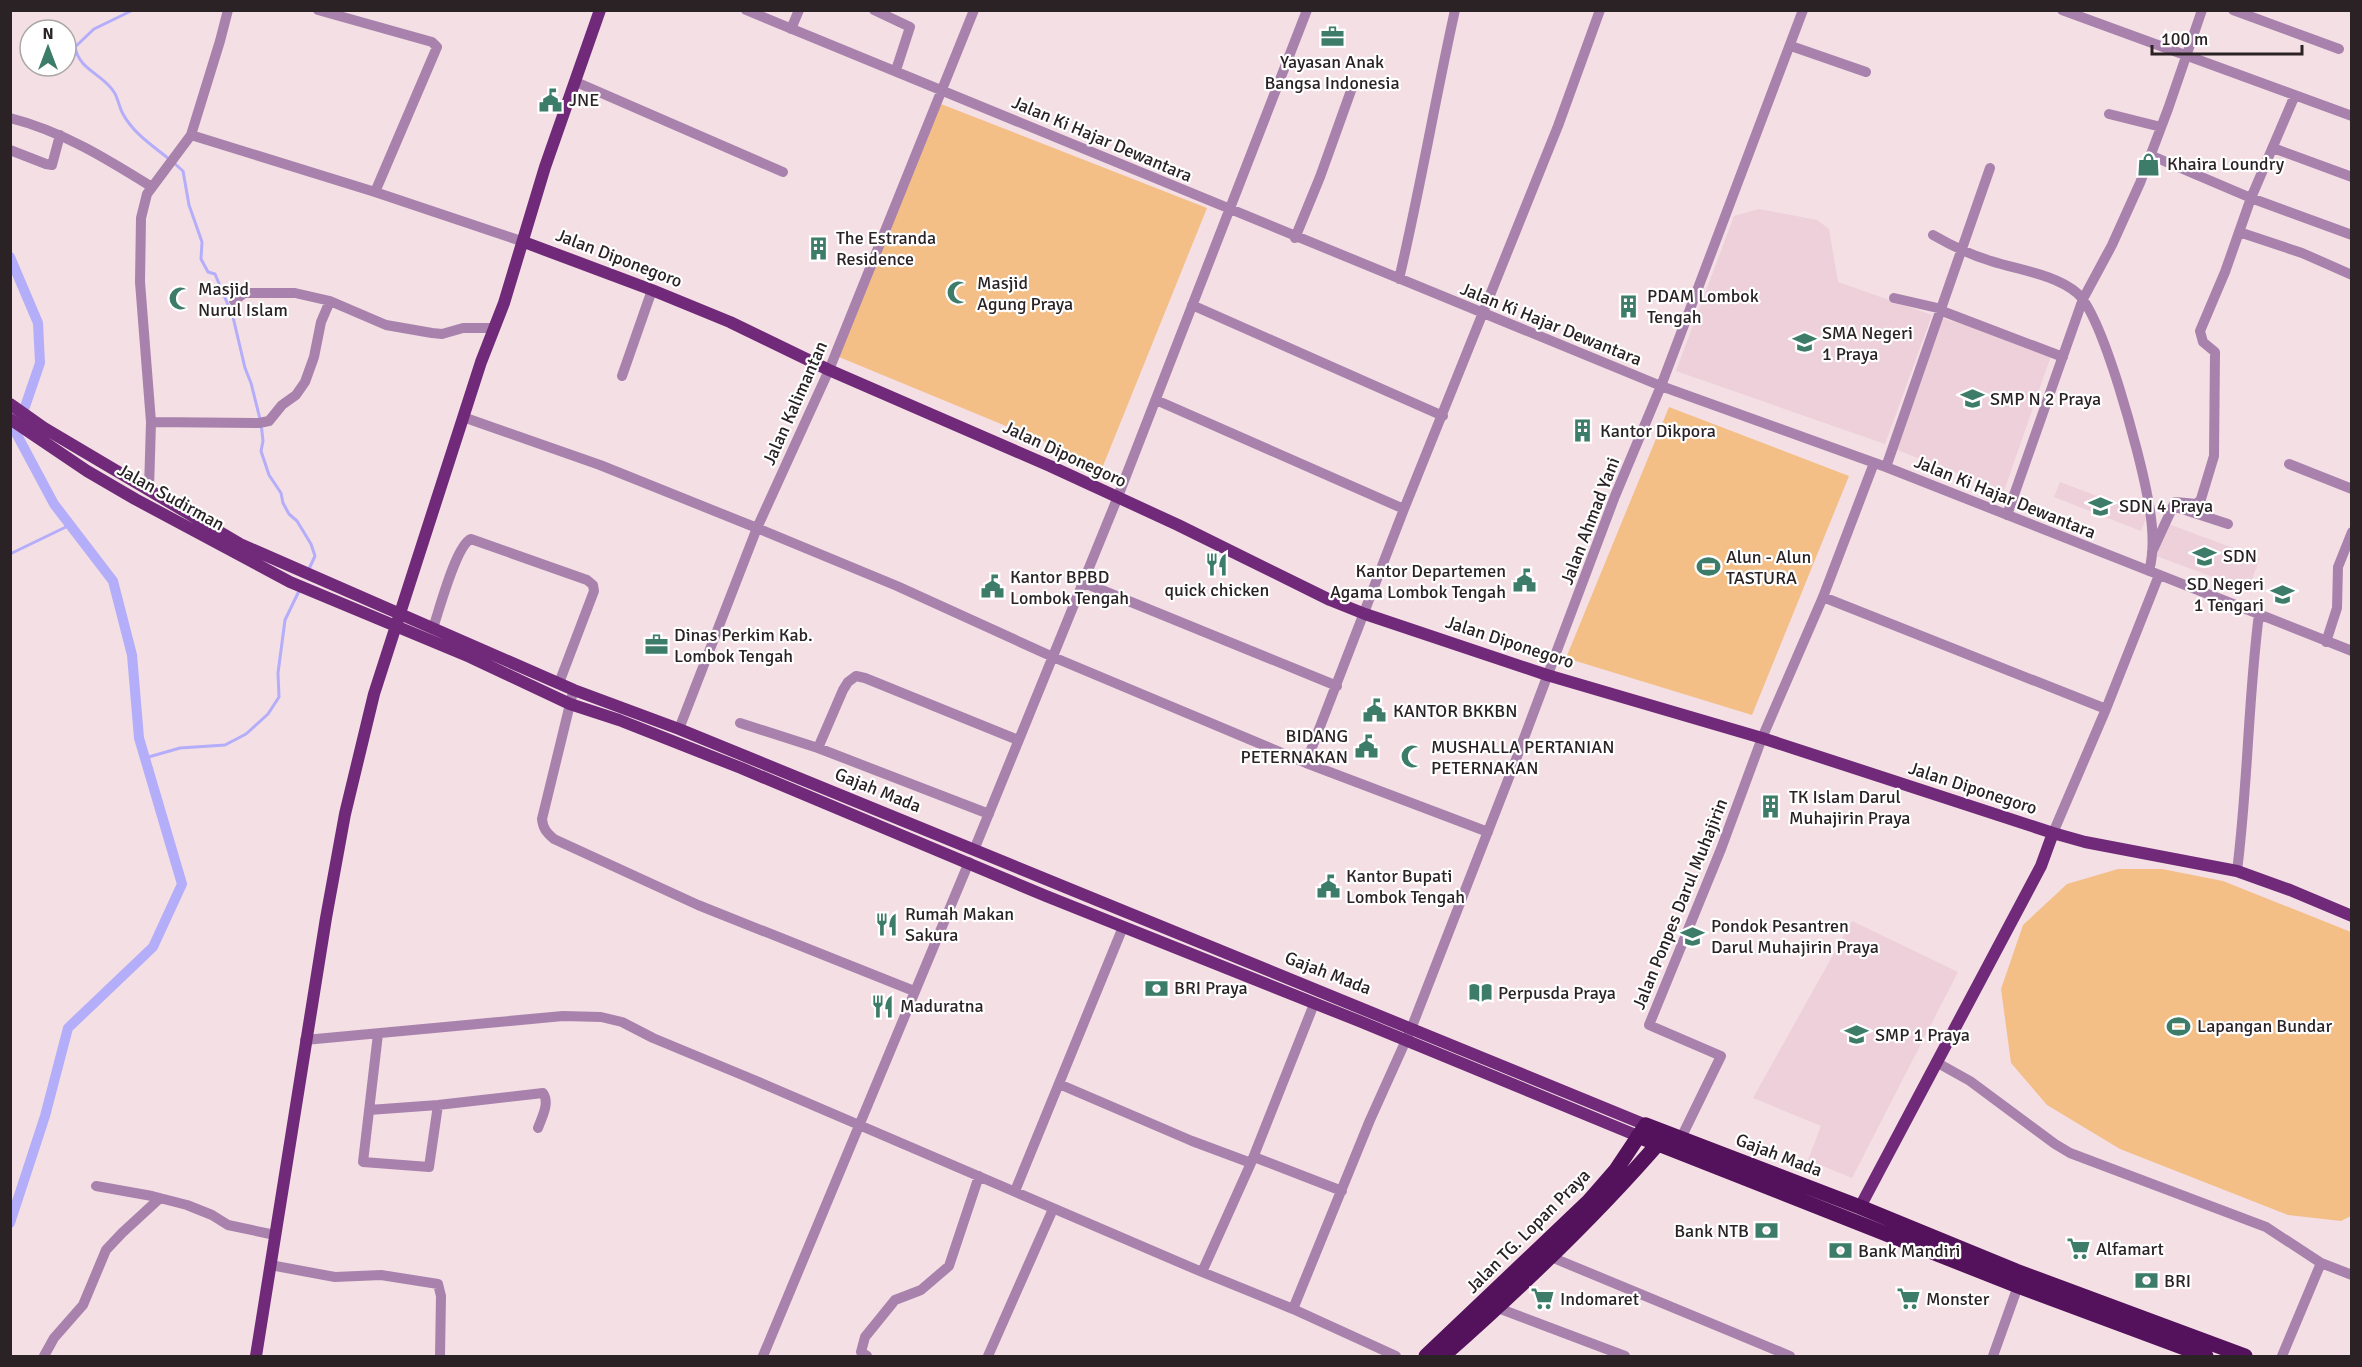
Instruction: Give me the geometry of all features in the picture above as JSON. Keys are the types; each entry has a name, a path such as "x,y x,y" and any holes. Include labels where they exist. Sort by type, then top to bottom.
{"highway":[{"name":"Gajah Mada","path":"1642,1131 2018,1286 2206,1356"},
{"name":"Jalan TG. Lopan Praya","path":"1426,1356 1589,1201 1616,1170 1642,1131"},
{"name":"Gajah Mada","path":"1662,1139 1682,1138 1860,1207 2016,1271 2175,1345 2245,1356"},
{"name":"Jalan TG. Lopan Praya","path":"1443,1356 1551,1257 1662,1139"}],"main road":[{"path":"256,1356 305,1040 345,814 374,694 402,614 463,417 524,242 545,167 600,10"},
{"name":"Jalan Diponegoro","path":"524,242 730,322 829,370 1178,525 1330,600 1365,614 1547,675 1762,738 2053,833 2085,842 2237,871 2351,915"},
{"path":"10,404 41,433"},
{"path":"10,420 41,433"},
{"name":"Gajah Mada","path":"41,433 149,489 240,544 316,578 574,690 679,729 969,862 1123,927 1361,1007 1642,1131"},
{"name":"Jalan Sudirman","path":"41,433 87,471 135,499 290,582 358,610"},
{"name":"Gajah Mada","path":"358,610 396,628 470,657 570,704 789,781 974,850 1223,960 1314,1004 1405,1042 1642,1131"},
{"path":"1860,1207 2041,866 2053,833"}],"street":[{"path":"149,489 150,422 140,282 140,229 143,206 152,187 176,158 191,135 228,10"},
{"path":"318,10 432,42 437,46 375,192"},
{"name":"Jalan Ki Hajar Dewantara","path":"746,10 896,70 1295,238 1661,386 1886,467 2352,651"},
{"path":"791,29 799,10"},
{"path":"874,10 910,27 896,70"},
{"name":"Jalan Kalimantan","path":"679,729 757,528 829,370 974,10"},
{"path":"974,850 1156,400 1307,10"},
{"path":"1399,279 1455,10"},
{"path":"1306,763 1404,509 1558,126 1600,10"},
{"name":"Jalan Ahmad Yani","path":"1293,1309 1411,1029 1615,496 1661,386 1803,10"},
{"path":"2062,10 2352,116"},
{"path":"2007,515 2084,299 2112,245 2150,155 2202,10"},
{"path":"2234,10 2339,49"},
{"path":"1791,46 1866,72"},
{"path":"576,82 783,172"},
{"path":"1295,238 1353,85"},
{"path":"2152,552 2177,501 2199,504 2211,468 2215,437 2215,352 2203,342 2199,333 2225,272 2251,198 2295,95"},
{"path":"2109,114 2161,127"},
{"path":"10,118 60,135 105,158 152,187"},
{"path":"10,150 52,165 60,135"},
{"path":"191,135 375,192 524,242"},
{"path":"2273,148 2352,177"},
{"path":"2150,155 2251,198 2352,235"},
{"path":"1886,467 1990,168"},
{"path":"2239,232 2302,253 2352,275"},
{"path":"1933,235 1961,250 2059,282 2084,299 2112,366 2148,496 2154,573 2106,709 2053,833"},
{"path":"622,376 652,290"},
{"path":"234,301 244,293 305,294 330,301 380,323 432,333 442,334 463,328 493,328"},
{"path":"1894,298 1942,310 2063,357"},
{"path":"150,422 262,423 269,421 282,405 296,395 305,382 314,357 321,322 330,301"},
{"path":"1192,305 1443,416"},
{"path":"1156,400 1404,509"},
{"path":"463,417 600,465 757,528 897,586 1053,657 1306,763 1488,831"},
{"path":"1762,738 1823,597 1874,463"},
{"path":"2289,464 2352,489"},
{"path":"2174,506 2228,524"},
{"path":"2326,642 2337,608 2338,567 2352,532"},
{"path":"433,628 451,571 465,542 471,539 587,580 593,585 594,591 559,683"},
{"path":"1082,582 1337,686"},
{"path":"1823,597 2106,709"},
{"path":"2237,871 2259,614"},
{"path":"818,748 843,690 848,681 856,676 866,678 1018,740"},
{"path":"574,690 542,819 547,833 554,839 698,905 914,992"},
{"path":"740,723 818,748 989,814"},
{"name":"Jalan Ponpes Darul Muhajirin","path":"1682,1138 1721,1056 1649,1025 1717,860 1762,738"},
{"path":"763,1356 969,862"},
{"path":"1015,1191 1123,927"},
{"path":"1202,1272 1253,1160 1314,1004"},
{"path":"305,1040 563,1016 601,1017 622,1022 653,1038 1293,1309 1396,1356"},
{"path":"378,1034 363,1162 428,1168 431,1164 438,1105"},
{"path":"1936,1062 1970,1081 2070,1153 2266,1227 2321,1263 2352,1275"},
{"path":"1059,1084 1192,1141 1342,1191"},
{"path":"369,1110 543,1093 546,1105 538,1128"},
{"path":"867,1356 861,1352 863,1340 895,1300 921,1290 949,1266 979,1176"},
{"path":"96,1186 160,1198 209,1213 228,1225 275,1235"},
{"path":"44,1356 54,1338 84,1305 106,1250 160,1198"},
{"path":"988,1356 1053,1209"},
{"path":"1551,1257 1790,1356"},
{"path":"2282,1356 2321,1263"},
{"path":"270,1265 329,1277 381,1275 437,1283 441,1288 440,1356"},
{"path":"1993,1356 2018,1286"},
{"path":"1498,1308 1625,1356"}],"shaded area":[{"path":"941,104 1207,208 1103,466 839,357"},
{"name":"SMA Negeri 1 Praya","path":"1759,209 1817,220 1829,229 1838,282 1932,315 1885,444 1676,371 1734,216"},
{"name":"SMP N 2 Praya","path":"1938,317 2053,350 2004,491 1892,448"},
{"name":"Alun - Alun TASTURA","path":"1669,407 1849,476 1752,715 1566,658"},
{"name":"SDN 4 Praya","path":"2060,482 2147,515 2141,531 2054,497"},
{"name":"SDN","path":"2163,522 2260,558 2248,590 2151,554"},
{"name":"Lapangan Bundar","path":"2118,869 2162,869 2223,881 2351,932 2351,1216 2341,1221 2288,1215 2120,1149 2047,1105 2011,1063 2001,989 2023,925 2067,884"},
{"name":"SMP 1 Praya","path":"1852,921 1958,972 1852,1178 1808,1160 1821,1126 1753,1098"}],"waterway":[{"path":"133,10 94,29 75,47 77,55 86,67 114,92 123,114 132,127 169,159"},
{"path":"174,163 183,171 189,205 202,242 201,259 208,272 215,274 233,317 261,423 263,441 261,451 269,475 281,493 289,514 297,521 311,544 315,556 308,571"},
{"path":"10,257 38,323 40,363 16,433 54,504 113,581 132,655 139,738 182,884 153,947 68,1028 45,1116 10,1223"},
{"path":"10,554 70,525"},
{"path":"145,758 180,748 225,745 246,734 268,714 279,697 278,673 285,620 299,591"}],"place":[{"name":"Yayasan Anak Bangsa Indonesia","path":"1332,36"},
{"name":"JNE","path":"551,100"},
{"name":"Khaira Loundry","path":"2149,164"},
{"name":"The Estranda Residence","path":"818,248"},
{"name":"Masjid Agung Praya","path":"959,293"},
{"name":"Masjid Nurul Islam","path":"180,299"},
{"name":"PDAM Lombok Tengah","path":"1629,306"},
{"name":"SMA Negeri 1 Praya","path":"1804,343"},
{"name":"SMP N 2 Praya","path":"1972,399"},
{"name":"Kantor Dikpora","path":"1582,431"},
{"name":"SDN 4 Praya","path":"2101,506"},
{"name":"SDN","path":"2205,556"},
{"name":"quick chicken","path":"1217,564"},
{"name":"Alun - Alun TASTURA","path":"1708,567"},
{"name":"Kantor Departemen Agama Lombok Tengah","path":"1524,581"},
{"name":"Kantor BPBD Lombok Tengah","path":"992,587"},
{"name":"SD Negeri 1 Tengari","path":"2282,594"},
{"name":"Dinas Perkim Kab. Lombok Tengah","path":"656,645"},
{"name":"KANTOR BKKBN","path":"1375,711"},
{"name":"BIDANG PETERNAKAN","path":"1366,746"},
{"name":"MUSHALLA PERTANIAN PETERNAKAN","path":"1413,757"},
{"name":"TK Islam Darul Muhajirin Praya","path":"1771,807"},
{"name":"Kantor Bupati Lombok Tengah","path":"1328,886"},
{"name":"Rumah Makan Sakura","path":"887,924"},
{"name":"Pondok Pesantren Darul Muhajirin Praya","path":"1693,936"},
{"name":"BRI Praya","path":"1156,988"},
{"name":"Perpusda Praya","path":"1480,993"},
{"name":"Maduratna","path":"882,1006"},
{"name":"Lapangan Bundar","path":"2179,1026"},
{"name":"SMP 1 Praya","path":"1857,1035"},
{"name":"Bank NTB","path":"1767,1231"},
{"name":"Alfamart","path":"2078,1249"},
{"name":"Bank Mandiri","path":"1840,1251"},
{"name":"BRI","path":"2146,1281"},
{"name":"Indomaret","path":"1542,1299"},
{"name":"Monster","path":"1908,1299"}]}
